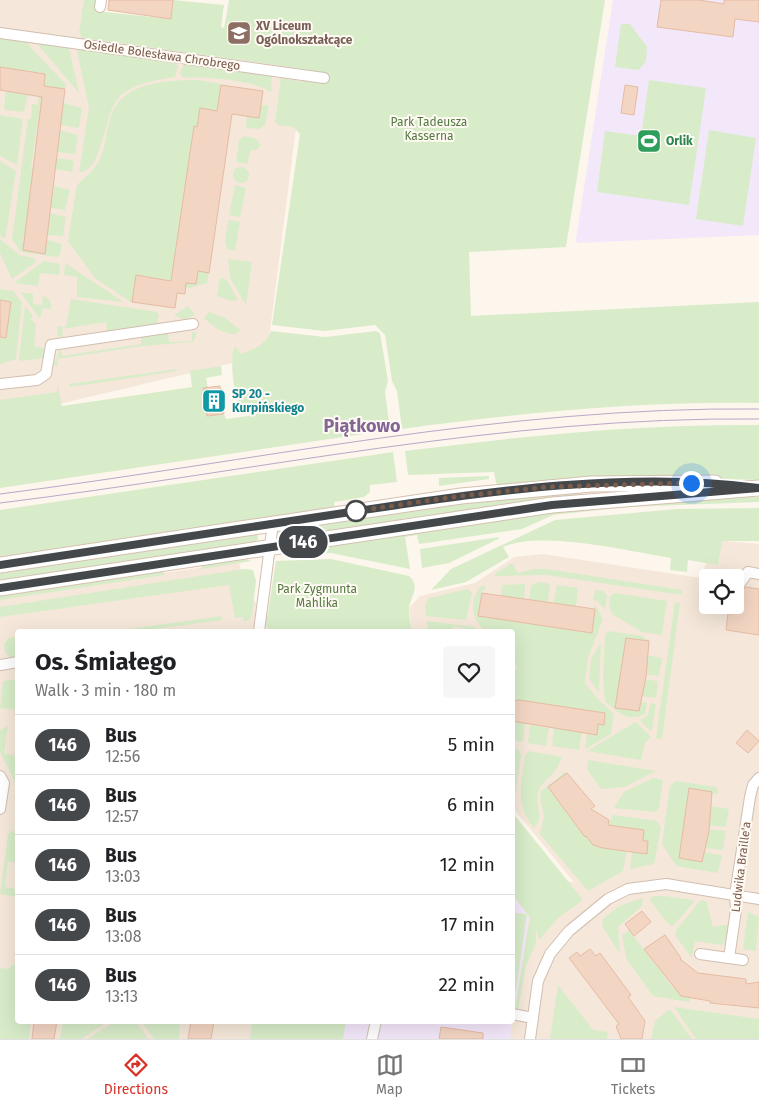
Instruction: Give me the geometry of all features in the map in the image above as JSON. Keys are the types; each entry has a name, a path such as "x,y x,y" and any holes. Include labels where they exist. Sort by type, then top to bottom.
{"street":[{"name":"Osiedle Bolesława Chrobrego","path":"0,33 324,78"},
{"path":"0,384 37,380 46,374 51,345 193,324"},
{"path":"0,565 461,496 546,487 634,483 706,483 759,488"},
{"path":"0,588 552,505 759,488"},
{"path":"256,629 273,524"},
{"path":"744,578 748,572 759,574"},
{"path":"0,665 15,662"},
{"path":"0,776 4,782 0,809"},
{"name":"Ludwika Braille'a","path":"729,958 735,895 752,785 759,778"},
{"path":"530,1039 538,981 550,954 569,931 608,899 628,889 666,884 759,899"},
{"path":"700,954 743,960"},
{"path":"515,1015 533,1018"},
{"path":"372,1039 375,1024"}],"shaded area":[{"path":"0,0 96,0 98,53 302,81 267,355 0,418"},
{"path":"613,0 759,0 759,235 577,243 576,239"},
{"path":"714,540 759,544 759,1039 331,1039 334,1024 515,1024 515,876 574,882 515,810 515,629 412,629 409,608 420,596 475,583 514,557 543,554 699,578 699,614 744,614 744,569 704,569"},
{"path":"239,562 246,592 280,629 15,629 15,1024 254,1024 252,1039 0,1039 0,597"},
{"path":"515,899 529,917 515,1008"},
{"path":"343,1024 512,1024 510,1039 341,1039"}],"green space":[{"name":"Park Tadeusza Kasserna","path":"84,0 96,0 95,11 171,19 173,0 224,5 221,27 224,28 229,0 605,0 566,247 469,252 471,316 759,302 759,403 670,404 580,409 402,429 397,391 392,381 385,335 375,325 324,331 272,325 300,134 293,127 278,125 275,122 281,78 302,82 304,69 82,38 79,32"},
{"path":"621,24 630,24 647,47 646,61 639,70 615,67"},
{"path":"0,38 25,41 66,85 65,89 44,86 45,74 0,67"},
{"path":"38,44 69,48 79,93 39,46"},
{"path":"79,49 176,63 178,67 175,77 139,85 120,96 114,104 93,163 87,170 79,172 89,108 77,51"},
{"path":"184,64 272,76 271,92 253,84 241,82 183,78 180,73"},
{"path":"199,80 221,84 217,111 200,109 197,127 194,126 174,281 137,275 132,303 95,278 68,241 77,185 93,170 100,159 109,123 119,101 139,88 151,84"},
{"path":"649,80 706,88 689,205 597,192 605,131 641,136"},
{"path":"6,90 28,94 24,112 5,110"},
{"path":"39,95 42,96 31,168 34,169 23,250 44,253 47,240 62,244 60,255 57,257 21,252 12,239 28,119 31,119 32,104 38,105"},
{"path":"63,103 82,108 79,128 60,125"},
{"path":"261,105 269,106 265,125 259,129 246,128 247,116 259,118"},
{"path":"0,115 23,119 17,165 0,156"},
{"path":"59,130 78,135 75,154 56,152"},
{"path":"709,130 756,138 743,226 696,219"},
{"path":"245,136 256,139 261,145 257,150 251,150 247,164 236,162 239,140"},
{"path":"55,158 72,160 74,162 72,172 54,169"},
{"path":"0,161 16,171 5,239 0,235"},
{"path":"241,167 249,175 241,183 233,175"},
{"path":"235,185 246,188 240,217 229,215"},
{"path":"54,186 70,190 65,210 51,208"},
{"path":"50,213 66,217 63,236 47,235"},
{"path":"228,221 240,222 235,251 227,249 225,242"},
{"path":"0,239 19,255 35,258 36,262 12,279 0,253"},
{"path":"228,259 252,262 246,305 230,278"},
{"path":"44,261 60,264 59,275 40,273 38,286 14,283"},
{"path":"65,263 122,302 77,297 77,277 64,275"},
{"path":"198,271 209,273 207,283 190,288 178,286 179,282 196,284"},
{"path":"220,278 227,280 238,300 232,301 217,296"},
{"path":"0,289 13,291 22,302 16,359 0,364 0,322 8,323 11,302 0,300"},
{"path":"20,292 33,294 33,304 42,305 43,295 47,297 50,300 51,309 42,308 40,319"},
{"path":"71,299 157,312 159,315 156,325 107,332 106,322 62,329 63,338 58,336 57,326 66,327"},
{"path":"25,306 33,316 31,319 36,325 34,346 44,348 43,358 21,361 19,359"},
{"path":"188,306 195,315 184,320 174,315"},
{"path":"209,312 225,318 240,330 236,334 226,333 218,329 204,318"},
{"path":"271,331 325,337 376,331 380,333 388,381 385,392 390,430 0,488 0,400 57,392 57,383 62,406 192,387 190,371 221,366 222,375 206,378 208,388 203,389 207,416 224,414 226,419 256,415 255,408 245,410 238,399 233,380 233,352 235,346 241,354 255,348 266,340"},
{"path":"168,332 169,342 192,341 192,332 197,333 193,342 142,346 57,359 58,367 54,364 61,347 62,356 141,344 141,335"},
{"path":"177,369 177,371 70,387 69,384"},
{"path":"714,425 759,425 759,480 687,478 497,487 494,472 408,475 405,451 581,432"},
{"path":"393,452 397,482 370,485 370,492 364,497 334,502 335,508 0,558 0,510"},
{"path":"489,476 489,479 439,486 439,478"},
{"path":"583,490 582,495 510,503 510,505 281,539 278,535 279,530 440,503"},
{"path":"701,497 759,497 759,502 627,507 553,515 522,529 419,544 417,535 405,537 410,569 331,553 280,555 284,551 553,509"},
{"path":"759,508 759,541 722,541 718,565 688,560 687,572 670,570 671,558 562,541 520,542 503,547 509,557 466,582 431,590 451,569 555,520 677,509"},
{"path":"255,533 258,536 258,540 250,543 0,581 0,572"},
{"path":"499,537 449,563 422,568 420,549"},
{"path":"244,558 251,561 202,569 201,564"},
{"name":"Park Zygmunta Mahlika","path":"331,559 409,576 413,580 415,588 409,610 412,629 269,629 266,625 276,561"},
{"path":"512,563 518,573 534,569 547,569 682,590 682,595 547,575 495,576 496,573"},
{"path":"244,569 253,570 256,581 252,615 249,620 244,622 243,617 235,618 229,585 0,617 0,607"},
{"path":"163,570 164,575 0,600 0,594"},
{"path":"540,582 550,584 548,603 529,600 531,585"},
{"path":"525,584 524,601 501,596 502,585"},
{"path":"557,585 578,588 576,607 553,605"},
{"path":"481,586 486,586 485,590 482,590 478,616 592,633 595,604 603,619 588,658 585,683 596,697 614,714 611,734 585,749 587,734 597,735 598,724 604,725 605,713 515,701 515,670 518,668 515,664 515,629 482,629 476,620 473,609 477,592"},
{"path":"468,589 472,593 466,620 426,616 425,605 429,598"},
{"path":"595,590 603,591 607,595 605,609 597,601 593,600"},
{"path":"615,593 667,601 662,635 642,632 612,614 609,604 610,596"},
{"path":"675,602 680,603 662,739 656,738"},
{"path":"222,616 222,620 156,629 129,629"},
{"path":"427,621 474,627 476,629 453,626 452,629 428,629"},
{"path":"609,631 642,636 649,641 626,638 616,708 639,711 640,701 647,703 645,714 628,717 605,701 603,677 605,634"},
{"path":"15,636 15,658 9,657 5,652 4,644 9,638"},
{"path":"601,643 599,693 589,679 591,659"},
{"path":"645,655 662,658 659,676 644,674"},
{"path":"15,679 15,710 0,708 3,681"},
{"path":"642,679 658,681 656,698 639,696"},
{"path":"651,703 656,704 652,730 650,731 640,720 647,716"},
{"path":"515,721 525,723 523,742 515,740"},
{"path":"636,722 651,737 645,743 641,760 587,751"},
{"path":"530,725 549,728 546,746 528,743"},
{"path":"8,726 4,753 15,756 15,782 0,752 0,730"},
{"path":"554,727 582,731 579,750 552,746"},
{"path":"515,748 518,749 521,755 516,792"},
{"path":"529,751 562,757 558,767 539,790 537,798 539,819 534,828 524,810 521,793 525,755"},
{"path":"588,760 656,771 625,787 601,789 587,769"},
{"path":"565,772 567,773 548,788 585,837 627,851 623,871 588,891 540,834 544,816 540,800 541,791"},
{"path":"653,778 663,780 659,808 656,812 614,808 624,792"},
{"path":"676,781 716,787 718,790 718,794 689,789 679,858 702,862 703,852 722,855 718,873 676,866 662,844 670,786"},
{"path":"710,806 729,809 726,827 707,825"},
{"path":"613,815 657,821 661,828 654,864 630,869 632,852 647,853 648,842 643,841 644,830 608,825"},
{"path":"515,816 583,900 559,917 539,940 536,929 536,944 526,965 518,1010 515,1010 530,917 515,898"},
{"path":"707,829 726,831 723,850 704,848"},
{"path":"15,831 15,863 8,861 5,887 15,889 15,897 0,894 8,834"},
{"path":"652,896 693,900 694,902 673,926 670,926 650,900"},
{"path":"643,898 642,906 618,927 620,954 602,926 603,919 619,906"},
{"path":"701,900 706,901 713,927 729,924 726,941 722,945 695,941 692,958 675,935 676,930"},
{"path":"748,912 759,917 756,951 743,949"},
{"path":"515,913 527,914 515,990"},
{"path":"629,930 673,988 681,995 691,997 689,1002 653,996 626,958 622,935"},
{"path":"15,964 15,1024 31,1024 29,1039 0,1039 0,968 8,969"},
{"path":"558,985 593,1030 608,1032 607,1039 550,1039"},
{"path":"674,1007 759,1019 759,1039 696,1039"},
{"path":"670,1009 692,1039 651,1039 655,1021"},
{"path":"62,1024 104,1024 81,1039 60,1039"},
{"path":"111,1024 138,1024 148,1039 87,1039"},
{"path":"143,1024 180,1024 179,1039 154,1039"},
{"path":"252,1024 346,1024 343,1039 250,1039"}],"building":[{"path":"109,0 173,0 171,19 108,10"},
{"path":"661,0 699,0 724,4 724,0 759,0 759,22 735,19 733,37 657,27"},
{"path":"0,67 45,74 44,86 65,89 45,254 23,250 42,97 0,90"},
{"path":"221,85 263,91 259,118 232,114 209,273 198,271 196,284 186,283 185,294 177,293 175,308 132,302 136,275 171,281 194,126 197,127 200,108 217,111"},
{"path":"625,85 638,87 634,115 621,113"},
{"path":"0,300 11,302 6,338 0,337"},
{"name":"SP 20 - Kurpińskiego","path":"220,386 224,414 207,416 203,388"},
{"path":"746,587 759,589 759,635 726,630 728,614 744,614 744,589"},
{"path":"482,593 595,609 592,633 478,616"},
{"path":"626,638 649,641 646,677 639,711 615,708"},
{"path":"515,701 605,713 604,725 598,724 597,735 515,721"},
{"path":"747,730 759,741 748,753 736,743"},
{"path":"567,773 595,806 591,809 609,820 608,825 644,830 643,841 648,841 647,854 603,848 593,845 585,837 548,787"},
{"path":"689,788 712,792 709,831 702,862 679,858"},
{"path":"642,911 651,922 634,936 625,924"},
{"path":"665,935 680,959 698,973 746,979 746,984 759,982 759,1008 710,1003 710,1001 681,996 644,949"},
{"path":"590,949 596,956 600,953 631,995 628,997 645,1021 642,1039 621,1039 616,1026 619,1024 569,958 577,952 580,956"},
{"path":"34,1024 56,1024 54,1039 32,1039"},
{"path":"190,1024 214,1024 211,1039 188,1039"},
{"path":"441,1027 483,1033 483,1039 439,1039"}],"tram line":[{"path":"0,494 378,438 473,426 663,410 759,409"},
{"path":"0,503 473,436 663,420 759,419"}],"bus line":[{"name":"146","path":"0,565 461,496 546,487 634,483 722,483 759,488 625,497 552,505 428,522 0,588"}],"place":[{"name":"XV Liceum Ogólnokształcące","path":"239,33"},
{"name":"Orlik","path":"649,141"},
{"name":"SP 20 - Kurpińskiego","path":"214,401"}],"district":[{"name":"Piątkowo","path":"362,426"}],"route":[{"path":"356,511 461,496 546,487 620,483 691,483"}]}
